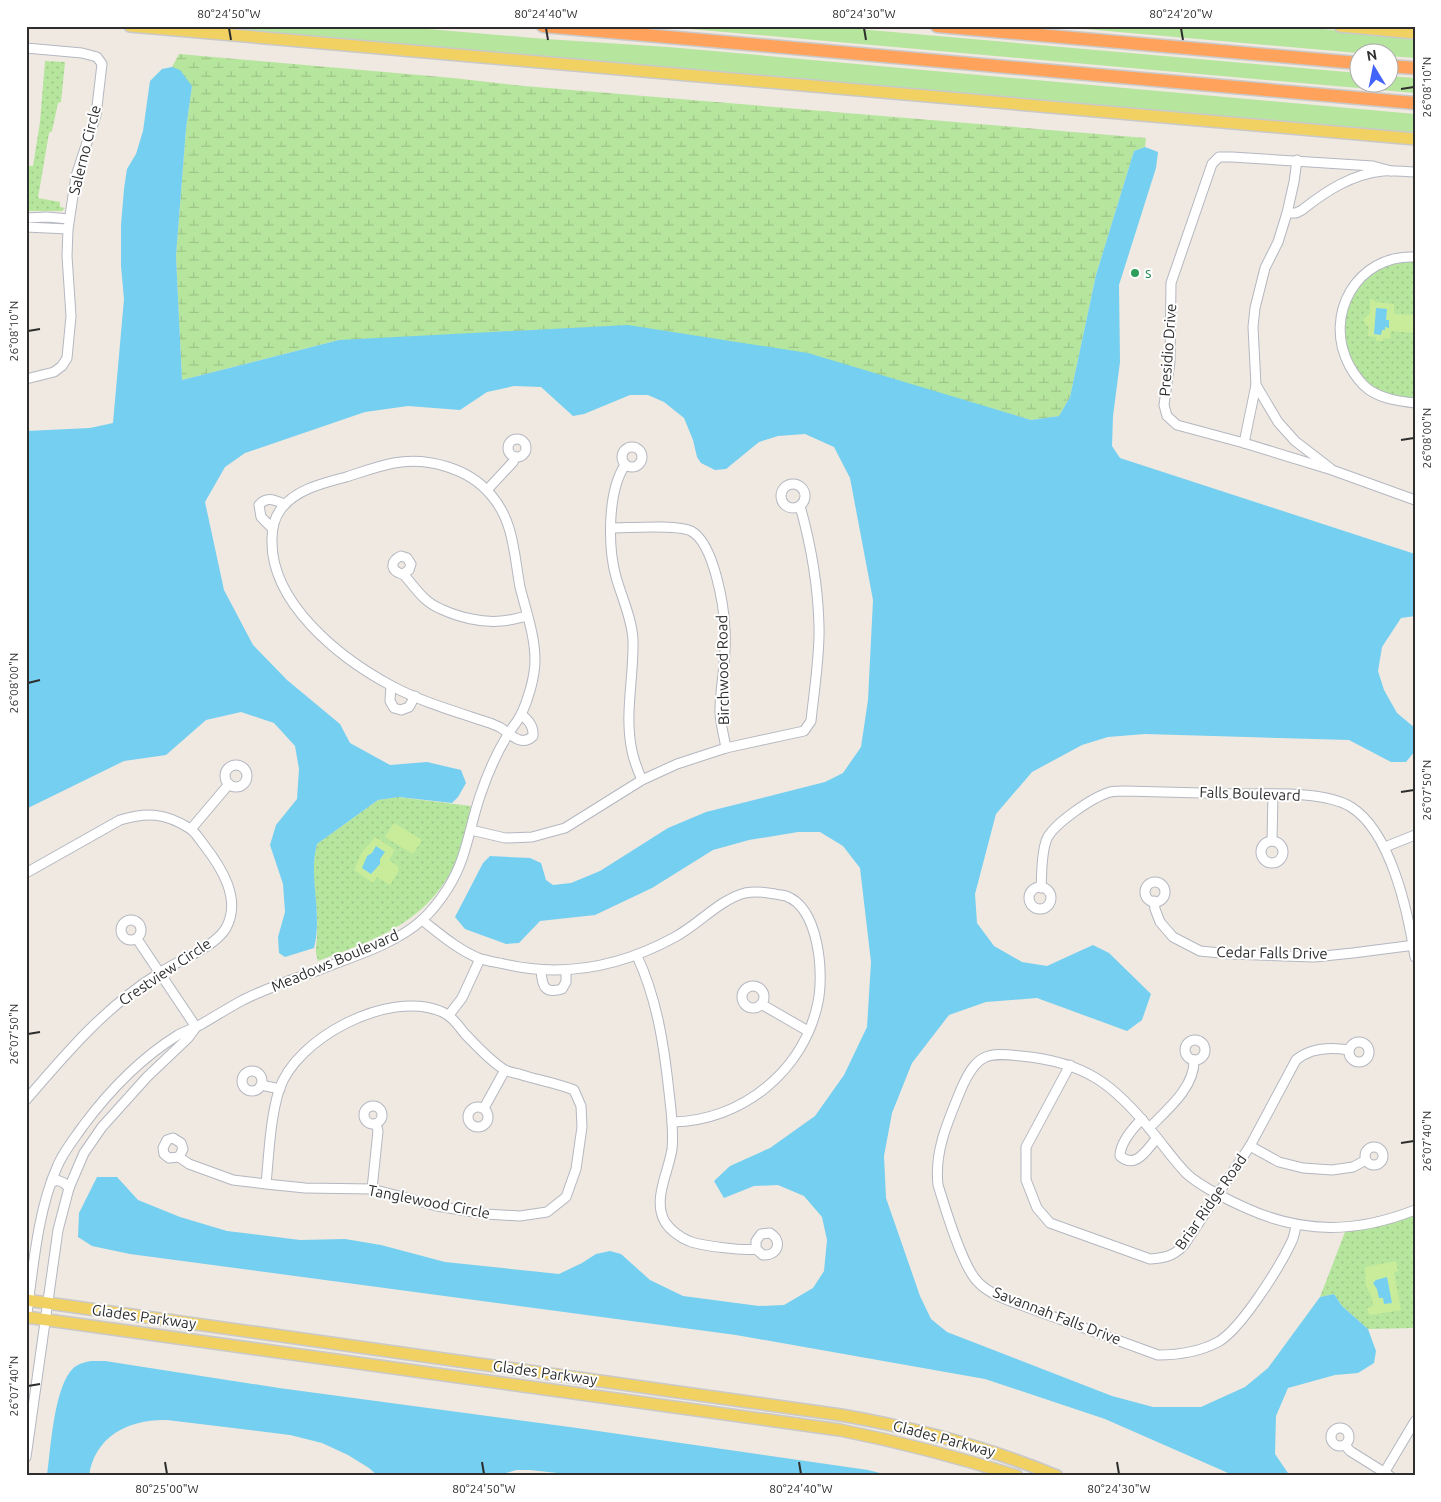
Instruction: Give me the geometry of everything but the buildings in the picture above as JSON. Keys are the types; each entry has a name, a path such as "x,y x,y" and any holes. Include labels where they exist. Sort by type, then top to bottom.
{"highway":[{"path":"542,26 1415,103"},
{"path":"937,26 1348,62"},
{"path":"1398,67 1415,68"}],"main road":[{"path":"130,26 1415,139"},
{"path":"1340,26 1415,33"},
{"name":"Glades Parkway","path":"28,1300 841,1415 897,1425 974,1446 1057,1476"},
{"name":"Glades Parkway","path":"26,1318 46,1319 840,1430 894,1440 1017,1476"}],"street":[{"name":"Salerno Circle","path":"26,48 97,56 102,64 96,115 76,176 68,224 71,316 67,358 62,366 54,372 26,378"},
{"name":"Presidio Drive","path":"1415,172 1386,171 1373,166 1297,160 1219,157 1212,164 1172,283 1170,362 1164,405 1167,416 1177,425 1332,470 1415,499"},
{"path":"1244,443 1256,385 1253,327 1255,308 1264,268 1278,242 1287,213 1297,160"},
{"path":"1344,164 1351,180"},
{"path":"1287,213 1296,213 1302,210 1335,187 1351,180 1386,171"},
{"path":"26,218 47,217 68,224"},
{"path":"26,227 68,224"},
{"path":"1415,257 1396,258 1382,262 1359,279 1346,297 1342,310 1340,335 1341,347 1356,378 1368,389 1390,400 1415,403"},
{"path":"1256,385 1278,422 1295,440 1332,470"},
{"path":"1293,458 1296,445 1295,440"},
{"path":"488,490 513,462 515,457"},
{"name":"Meadows Boulevard","path":"26,1318 45,1201 51,1182 58,1163 91,1115 120,1082 161,1047 182,1032 196,1027 256,994 386,943 422,920 445,892 459,870 479,799 508,734 522,714 535,662 533,641 519,581 512,537 505,517 488,490 464,474 445,466 409,462 393,464 318,484 301,492 284,504 272,528 271,551 275,567 281,583 291,600 326,641 364,669 392,686 490,723 508,734"},
{"path":"625,465 619,473 614,493 611,548 616,575 630,619 633,639 629,727 632,752 642,780"},
{"path":"272,528 261,517 259,505 264,500 269,499 284,504"},
{"path":"471,830 505,838 532,837 565,828 642,780 678,764 726,748 804,731 811,721 819,628 816,576 800,506"},
{"name":"Birchwood Road","path":"611,528 679,528 690,530 699,537 708,552 720,594 726,631 720,708 726,748"},
{"path":"403,574 424,600 440,609 470,619 500,621 527,616"},
{"path":"392,686 390,701 394,708 401,710 409,707 415,696"},
{"path":"508,734 520,741 530,739 533,736 532,726 522,714"},
{"path":"191,829 229,784"},
{"name":"Falls Boulevard","path":"1041,888 1046,840 1056,826 1093,800 1110,792 1273,794 1327,798 1351,807 1371,825 1385,847 1394,869 1414,945 1415,957"},
{"path":"1272,841 1273,794"},
{"name":"Crestview Circle","path":"26,873 120,820 137,815 151,814 172,818 191,829 216,861 229,888 232,910 226,928 214,941 160,972 109,1010 69,1050 26,1100"},
{"path":"1385,847 1415,836"},
{"path":"422,920 444,938 480,959 541,970 566,970 598,966 637,956 677,936 731,899 746,893 764,891 787,896 796,902 813,928 818,946 820,969 818,1002 808,1031 789,1066 772,1084 750,1100 730,1111 687,1122 672,1122"},
{"name":"Cedar Falls Drive","path":"1154,902 1154,909 1160,922 1173,937 1200,951 1314,957 1414,945"},
{"path":"137,939 196,1027"},
{"path":"637,956 648,979 664,1047 672,1122 672,1149 662,1188 661,1209 665,1222 676,1234 690,1242 746,1250 756,1249"},
{"path":"449,1016 462,998 480,959"},
{"path":"541,970 541,983 547,990 553,992 562,989 566,982 566,970"},
{"path":"761,1004 808,1031"},
{"name":"Tanglewood Circle","path":"179,1157 189,1164 233,1180 266,1184 305,1188 372,1190 437,1206 485,1214 520,1216 548,1212 566,1197 576,1169 582,1127 581,1106 574,1090 506,1070 484,1054 449,1016 427,1007 398,1007 382,1010 355,1019 331,1031 310,1046 292,1066 280,1089 273,1122 266,1184"},
{"name":"Meadows Boulevard","path":"26,1457 58,1230 69,1188 84,1153 102,1127 148,1077 188,1038 196,1027"},
{"name":"Briar Ridge Road","path":"1070,1065 1026,1147 1026,1180 1036,1208 1050,1223 1150,1259 1176,1254 1184,1245 1250,1146 1296,1060 1304,1053 1313,1050 1349,1050"},
{"name":"Savannah Falls Drive","path":"1296,1225 1292,1242 1266,1288 1234,1328 1219,1341 1200,1349 1179,1355 1158,1355 992,1294 977,1282 968,1270 938,1185 937,1172 941,1142 946,1125 972,1067 990,1055 1006,1054 1043,1058 1070,1065 1100,1080 1116,1092 1142,1119 1188,1174 1244,1208 1296,1225 1319,1228 1347,1227 1399,1216 1415,1210"},
{"path":"1149,1128 1185,1088 1194,1068 1194,1060"},
{"path":"484,1108 506,1070"},
{"path":"261,1085 280,1089"},
{"path":"1142,1119 1134,1126 1120,1149 1120,1156 1125,1161 1138,1160 1157,1138"},
{"path":"372,1190 378,1132 376,1124"},
{"path":"70,1144 84,1153"},
{"path":"1250,1146 1279,1162 1303,1168 1339,1169 1353,1167 1366,1160"},
{"path":"51,1182 57,1180 69,1188"},
{"path":"1345,1445 1350,1451 1387,1474 1415,1421"}],"green space":[{"path":"196,26 393,26 668,47 1415,114 1415,134"},
{"path":"656,26 824,26 1348,72 1348,87"},
{"path":"1051,26 1288,26 1415,37 1415,58 1398,57 1398,42 1348,42 1348,52"},
{"path":"179,54 524,86 1146,138 1145,147 1134,151 1096,275 1070,397 1059,416 1031,420 983,406 339,340 182,380 176,256 186,129 192,86 172,67"},
{"path":"45,61 65,62 61,102 58,103 52,131 49,133 38,198 60,202 60,207 65,208 62,211 26,211 26,166 33,166 40,122"},
{"path":"1398,77 1415,78 1415,93 1398,91"},
{"path":"1415,257 1415,403 1390,400 1356,378 1340,335 1342,310 1370,270"},
{"path":"1370,299 1375,302 1394,304 1394,314 1415,315 1415,333 1391,331 1390,339 1383,338 1383,341 1376,341 1376,337 1368,336 1369,328 1363,320 1370,313"},
{"path":"398,797 471,806 461,846 453,868 428,903 396,928 318,961 314,878 317,844 378,800"},
{"path":"394,823 422,840 413,854 385,837"},
{"path":"375,837 395,850 389,860 399,867 399,870 390,885 377,877 373,883 354,870 362,852"},
{"path":"1415,1210 1415,1328 1368,1329 1342,1306 1334,1294 1320,1297 1347,1227"},
{"path":"1396,1261 1398,1271 1394,1272 1401,1310 1371,1315 1368,1313 1367,1308 1373,1306 1371,1295 1366,1286 1365,1267"}],"water":[{"path":"172,67 180,70 192,86 186,129 176,256 182,380 339,340 628,325 808,353 1031,420 1059,416 1070,397 1096,275 1134,151 1145,147 1158,152 1156,168 1119,285 1120,362 1113,416 1112,446 1120,458 1415,554 1415,616 1401,618 1382,647 1378,671 1384,690 1397,713 1415,728 1415,751 1406,762 1391,762 1349,740 1145,734 1108,737 1082,745 1032,772 996,814 975,894 977,923 994,946 1022,962 1047,966 1093,945 1109,953 1151,994 1142,1020 1127,1031 1037,998 986,1002 949,1015 912,1063 892,1113 884,1156 886,1198 920,1296 931,1319 947,1332 1112,1396 1153,1407 1201,1407 1245,1387 1268,1368 1320,1297 1334,1294 1342,1306 1368,1329 1376,1351 1374,1363 1358,1373 1335,1375 1288,1388 1276,1416 1275,1454 1290,1476 1235,1476 1105,1419 985,1379 736,1335 130,1254 92,1246 78,1237 79,1213 97,1177 117,1177 138,1200 180,1217 227,1231 300,1240 345,1239 381,1245 445,1262 559,1274 596,1254 610,1251 621,1254 650,1280 683,1296 759,1306 784,1305 813,1288 824,1271 827,1240 822,1217 804,1196 778,1185 754,1186 724,1198 714,1181 730,1166 770,1148 815,1116 844,1075 867,1027 871,962 860,868 843,846 820,832 798,832 749,840 713,850 652,888 595,915 540,921 519,943 506,944 465,929 455,917 483,863 490,856 530,858 541,863 546,880 553,885 571,883 600,871 668,828 706,812 825,782 843,773 861,747 868,700 873,600 850,478 834,447 805,434 778,436 759,442 726,469 715,470 701,463 697,457 693,440 684,418 664,402 648,395 630,395 584,414 573,416 541,387 514,386 487,392 460,410 408,406 365,412 245,453 225,467 205,502 224,590 253,645 287,680 340,724 350,743 390,765 427,762 461,770 466,783 452,803 399,797 378,800 317,844 314,870 317,922 314,948 285,957 279,953 278,937 285,912 283,884 270,845 276,825 297,799 299,769 295,746 274,723 241,712 206,720 166,755 124,761 26,809 26,431 90,428 113,423 124,299 121,266 121,225 127,169 136,154 143,131 150,81 162,69"},
{"path":"1376,308 1387,309 1386,320 1389,320 1389,328 1385,327 1381,335 1374,334"},
{"path":"376,846 385,852 380,859 380,864 371,874 362,868 367,856 372,853"},
{"path":"1387,1277 1392,1303 1384,1304 1383,1298 1379,1298 1373,1283 1376,1280"},
{"path":"91,1361 105,1361 279,1388 577,1428 868,1470 892,1476 585,1476 516,1470 496,1476 378,1476 348,1455 322,1443 290,1435 167,1420 153,1420 128,1426 116,1432 99,1450 89,1476 47,1476 55,1416 63,1386 69,1374 76,1366"}],"place":[{"name":"s","path":"1135,273"}]}
